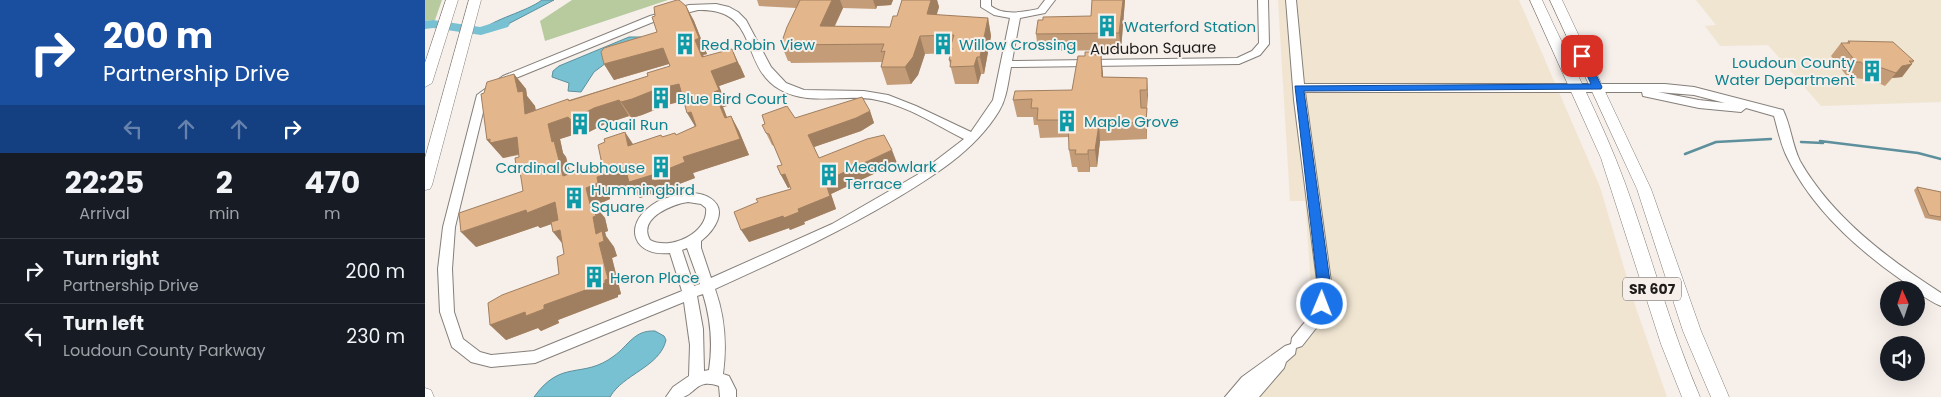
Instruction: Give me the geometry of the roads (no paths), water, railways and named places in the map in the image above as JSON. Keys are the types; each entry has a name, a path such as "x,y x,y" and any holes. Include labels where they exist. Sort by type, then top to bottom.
{"main road":[{"path":"425,84 451,0"},
{"path":"425,185 475,0"},
{"name":"SR 607","path":"1536,0 1593,123 1617,180 1664,325 1691,397"},
{"name":"SR 607","path":"1556,0 1644,188 1692,331 1721,397"}],"street":[{"path":"986,0 987,8 991,12 1016,14 1041,10 1045,8 1050,0"},
{"name":"Audubon Square","path":"1006,64 1239,62 1256,53 1264,44 1263,0"},
{"path":"1291,0 1299,88 1325,289 1319,314 1297,342"},
{"path":"973,138 887,98 853,94 808,94 782,86 767,70 741,20 726,10 711,7 683,9 654,18 507,78 488,91 477,106 449,227 445,269 447,312 457,343 476,357 491,361 535,356 708,286 837,227 921,178 973,138 995,110 999,100 1016,14"},
{"path":"1299,88 1630,88 1699,104 1756,108 1779,113 1793,159 1814,190 1875,255 1941,300"},
{"path":"688,197 697,198 711,205 713,219 709,226 694,240 675,248 653,248 641,239 640,232 648,216 666,203 688,197"},
{"path":"694,240 694,248 717,313 720,339 715,377"},
{"path":"675,248 696,318 699,348 696,380"},
{"path":"1233,397 1247,382 1290,350 1250,397"},
{"path":"674,397 683,387 696,380 715,377 726,385 728,397"}],"water":[{"path":"542,0 554,0 510,23 483,33 481,31 493,23"},
{"path":"629,37 641,37 594,72 581,92 568,91 569,83 552,77 553,71 559,66"},
{"path":"655,331 664,336 666,340 657,357 623,382 610,397 534,397 544,385 563,373 603,363 619,352 632,339 642,333"}],"waterway":[{"path":"425,25 433,24 481,31 503,24"},
{"path":"1685,154 1716,142 1771,139"},
{"path":"1820,141 1918,153 1941,159"},
{"path":"1801,142 1823,143"}],"place":[{"name":"Waterford Station","path":"1107,26"},
{"name":"Red Robin View","path":"685,44"},
{"name":"Willow Crossing","path":"943,44"},
{"name":"Loudoun County Water Department","path":"1872,71"},
{"name":"Blue Bird Court","path":"661,98"},
{"name":"Maple Grove","path":"1067,121"},
{"name":"Quail Run","path":"580,124"},
{"name":"Cardinal Clubhouse","path":"661,167"},
{"name":"Meadowlark Terrace","path":"829,175"},
{"name":"Hummingbird Square","path":"574,198"},
{"name":"Heron Place","path":"594,277"}]}
